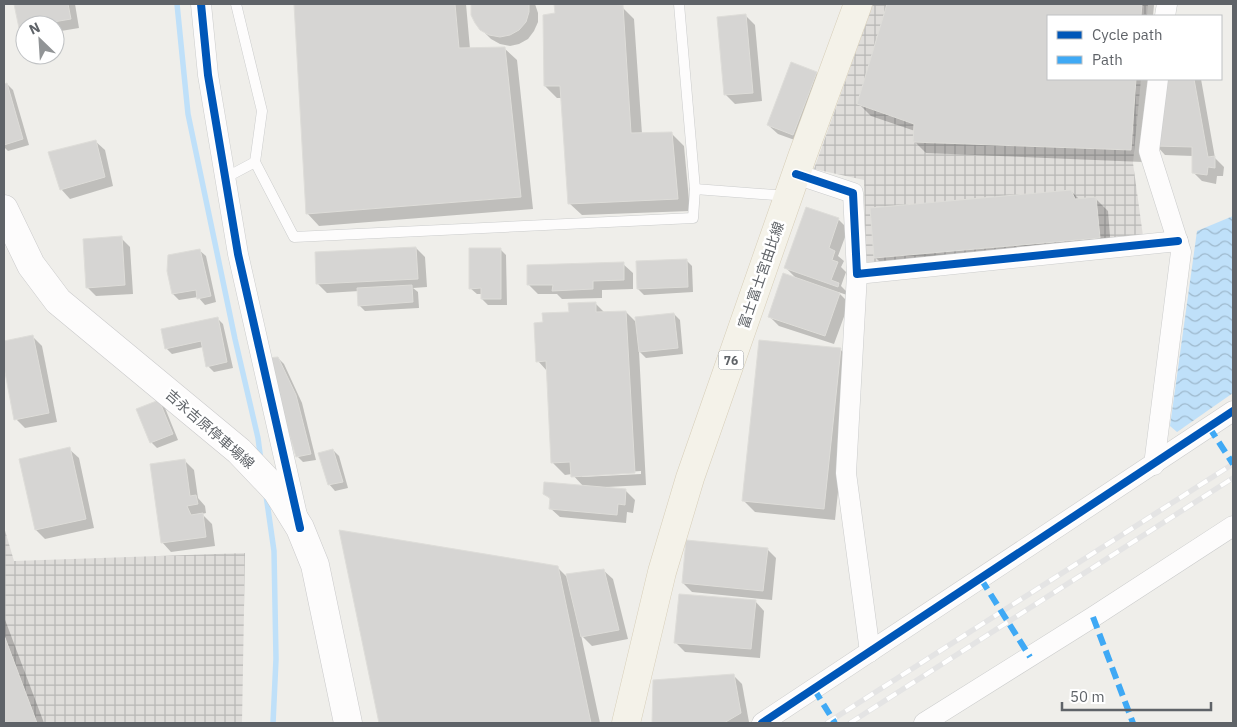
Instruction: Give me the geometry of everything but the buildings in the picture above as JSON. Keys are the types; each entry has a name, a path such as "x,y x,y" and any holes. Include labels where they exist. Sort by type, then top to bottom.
{"main road":[{"name":"富士富士宮由比線","path":"626,723 662,572 690,478 792,185 858,4"},
{"name":"吉永吉原停車場線","path":"4,209 31,265 58,301 239,451 277,491 300,528 315,565 348,723"}],"street":[{"path":"201,4 208,75 238,254 300,528"},
{"path":"1154,465 1181,252 1149,151 1158,80"},
{"path":"792,185 853,193 857,274 846,473 870,652"},
{"path":"857,274 1178,241"},
{"path":"762,723 1233,411"},
{"path":"924,723 1233,526"}],"lane":[{"path":"236,4 262,111 255,162 294,237 693,218 695,189 679,4"},
{"path":"225,178 255,162"},
{"path":"695,189 792,185"}],"shaded area":[{"path":"873,4 1148,4 1147,15 1047,15 1047,80 1141,80 1133,163 1143,236 866,266 864,180 814,169"},
{"path":"4,527 14,561 245,553 242,723 4,723"}],"water":[{"path":"1233,216 1233,393 1177,432 1170,426 1197,231"}],"waterway":[{"path":"177,4 188,114 235,339 258,438 261,461"},
{"path":"266,495 274,551 276,659 273,723"}],"railway":[{"path":"827,723 1233,464"},
{"path":"850,723 1233,478"}],"marked path":[{"path":"1209,427 1233,464"},
{"path":"981,579 1030,657"},
{"path":"1093,617 1133,723"},
{"path":"814,689 835,723"}],"cycle path":[{"path":"201,4 208,75 238,254 300,528"},
{"path":"796,174 853,193 857,274 1178,241"},
{"path":"762,723 1233,411"}]}
